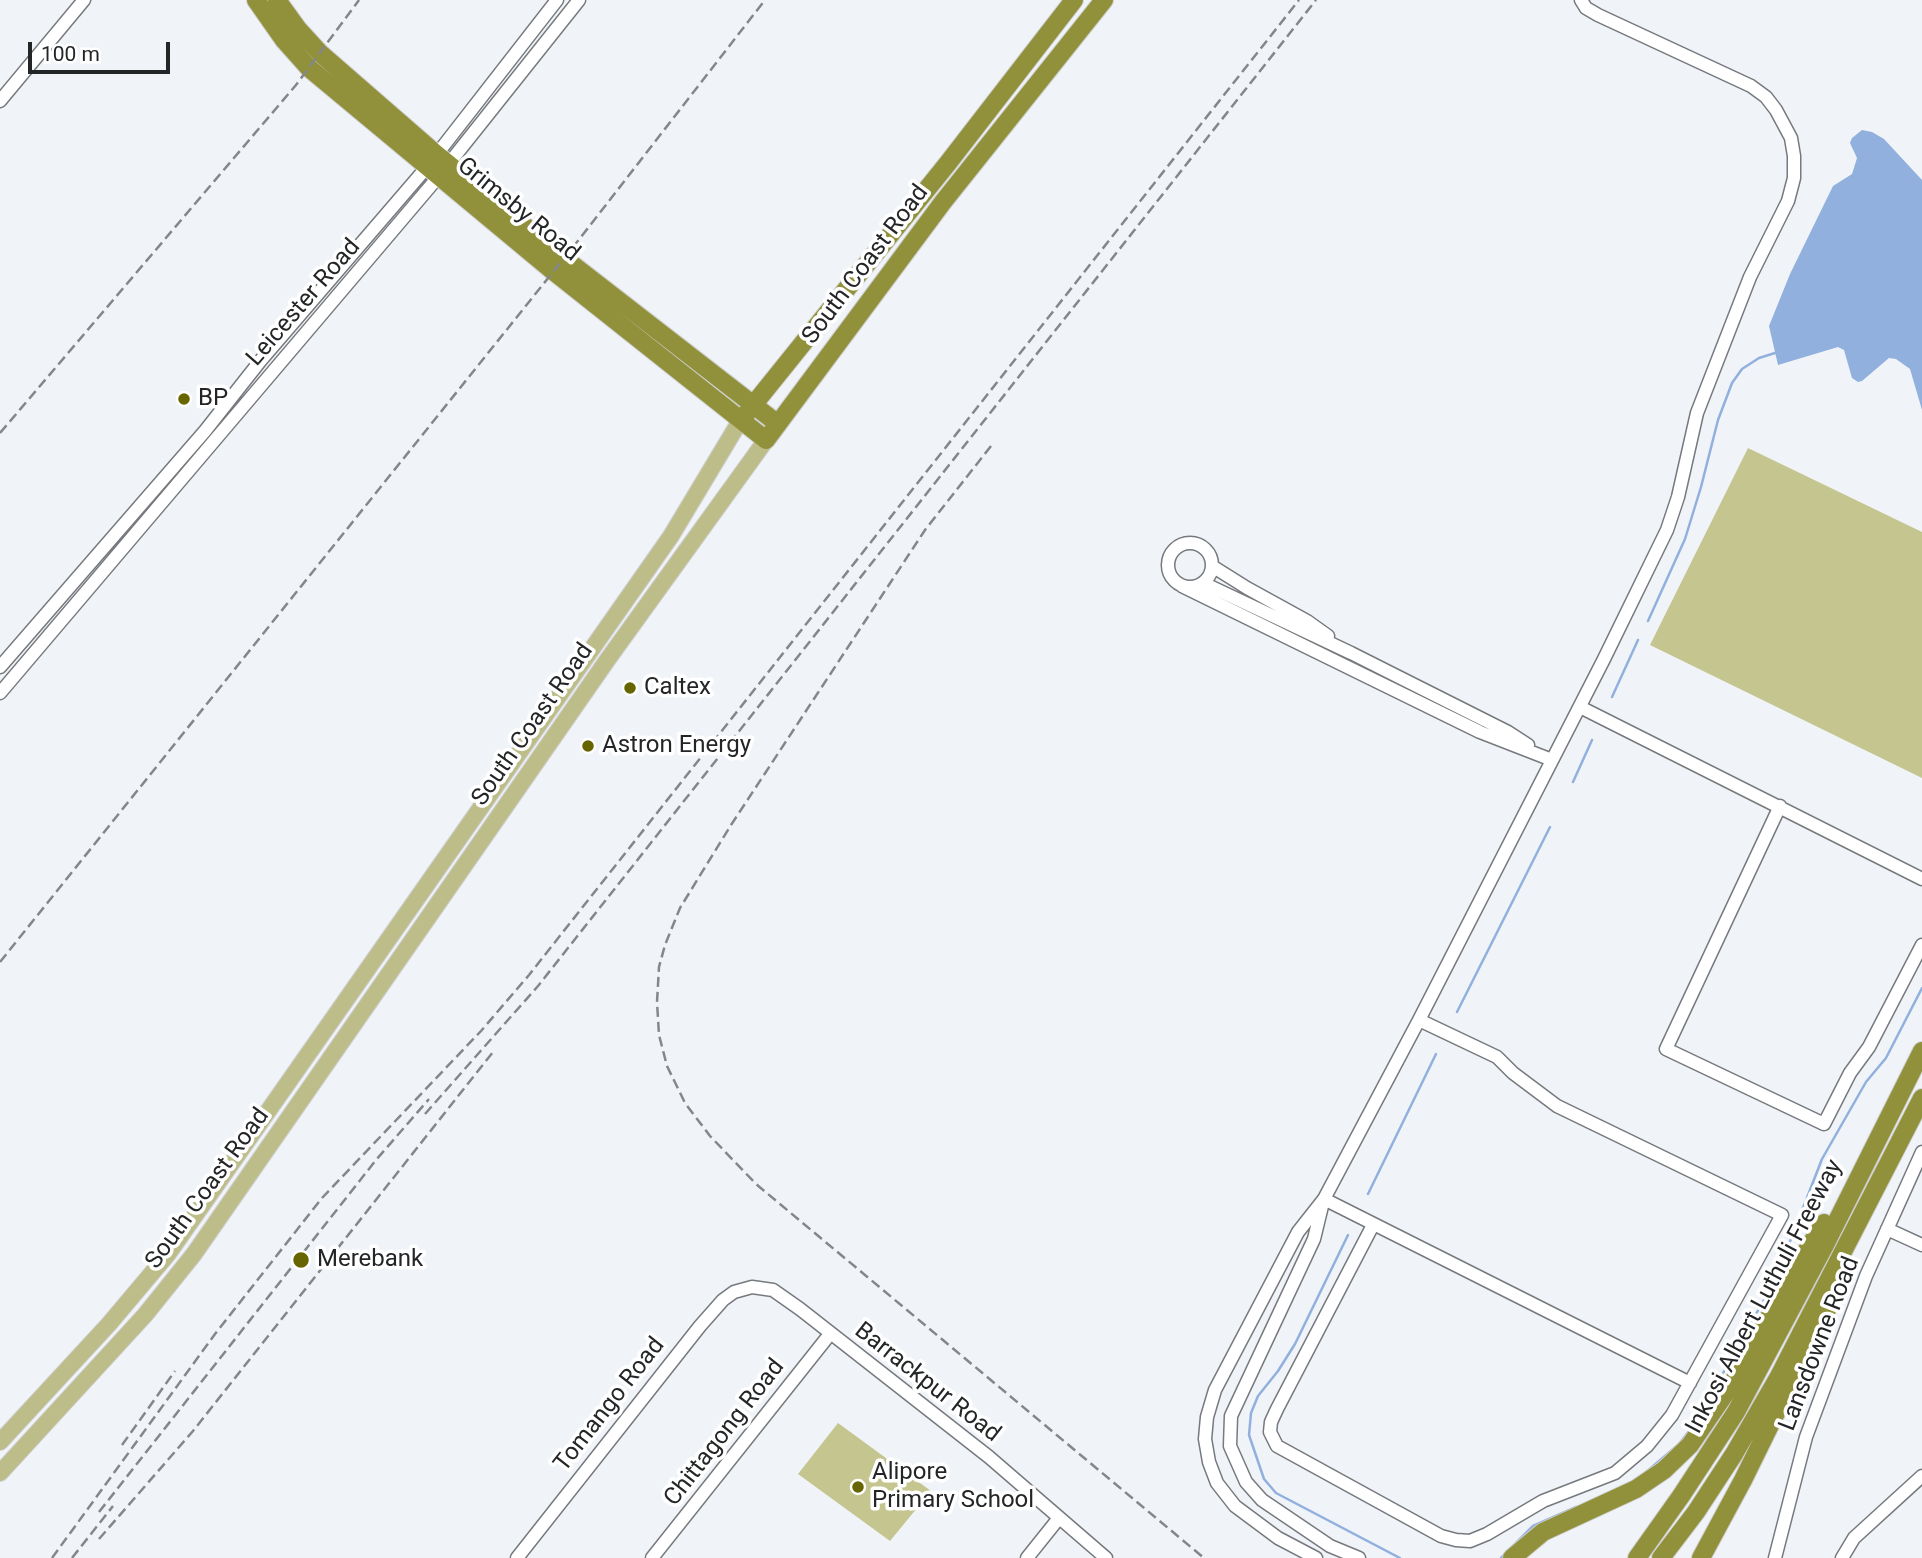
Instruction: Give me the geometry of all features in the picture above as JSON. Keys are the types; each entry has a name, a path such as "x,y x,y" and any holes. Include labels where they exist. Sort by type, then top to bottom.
{"highway":[{"name":"Grimsby Road","path":"256,0 291,35 331,63 438,165 740,421 766,440"},
{"name":"Grimsby Road","path":"277,0 291,35"},
{"name":"South Coast Road","path":"740,421 948,163 1074,0"},
{"name":"South Coast Road","path":"766,440 936,212 1104,0"},
{"name":"Grimsby Road","path":"438,165 778,424"},
{"name":"Inkosi Albert Luthuli Freeway","path":"1637,1558 1736,1412 1825,1245 1922,1051"},
{"name":"Inkosi Albert Luthuli Freeway","path":"1661,1558 1726,1466 1778,1378 1922,1098"},
{"path":"1512,1557 1543,1532 1636,1489 1664,1470 1690,1445 1732,1384 1800,1261 1878,1137"},
{"path":"1701,1558 1743,1480 1833,1298 1878,1185"}],"main road":[{"name":"South Coast Road","path":"0,1442 109,1324 168,1254 208,1199 229,1164 671,536 740,421"},
{"name":"South Coast Road","path":"0,1473 176,1278 594,680 766,440"},
{"path":"691,504 710,517"},
{"path":"579,667 594,680"},
{"path":"510,765 527,777"},
{"path":"464,830 482,842"},
{"path":"437,869 455,880"},
{"path":"365,971 383,984"},
{"path":"229,1164 248,1178"},
{"path":"70,1366 87,1378"},
{"path":"0,1485 14,1458"}],"street":[{"path":"0,101 84,0"},
{"name":"Leicester Road","path":"0,693 438,165 557,0"},
{"name":"Leicester Road","path":"0,667 205,431 261,360 542,48 579,0"},
{"path":"1315,1558 1278,1538 1235,1506 1217,1483 1209,1462 1205,1439 1207,1418 1215,1390 1298,1232 1324,1199 1419,1020 1580,707 1667,530 1678,497 1697,413 1750,277 1788,201 1794,178 1791,138 1766,97 1751,86 1598,15 1586,8 1581,0"},
{"path":"528,37 542,48"},
{"path":"1182,586 1203,583 1208,578 1212,566 1210,556 1200,546 1186,543 1179,545 1170,556 1168,563 1171,577 1182,586 1480,732 1552,760"},
{"path":"1212,566 1307,621 1351,653"},
{"path":"1203,583 1351,653 1508,733 1552,760"},
{"path":"1580,707 1922,879"},
{"path":"1780,806 1666,1049 1824,1124 1850,1073 1869,1047 1922,945"},
{"path":"1373,1225 1270,1422 1270,1432 1276,1446 1441,1536 1470,1541 1487,1535 1543,1501 1615,1473 1647,1446 1672,1415 1782,1215 1557,1106 1513,1073 1497,1057 1419,1020"},
{"name":"Lansdowne Road","path":"1775,1558 1806,1437 1886,1229 1922,1152"},
{"path":"1324,1199 1690,1383"},
{"path":"1324,1199 1314,1239 1231,1416 1230,1446 1246,1482 1262,1500 1330,1546 1359,1558"},
{"path":"1886,1229 1922,1245"},
{"name":"Barrackpur Road","path":"745,1288 763,1288 779,1293 989,1457 1106,1558"},
{"name":"Tomango Road","path":"517,1558 700,1326 723,1300 745,1288"},
{"name":"Chittagong Road","path":"652,1558 830,1334"},
{"path":"1842,1558 1854,1538 1922,1476"},
{"path":"1027,1558 1059,1518"}],"green space":[{"path":"1748,448 1922,532 1922,778 1650,645"},
{"path":"838,1423 931,1491 890,1541 798,1474"}],"water":[{"path":"1862,130 1884,139 1922,180 1922,410 1910,369 1896,359 1889,358 1858,382 1852,378 1844,350 1838,347 1778,365 1769,326 1790,274 1833,186 1852,174 1857,158 1850,143"}],"waterway":[{"path":"1648,621 1685,539 1718,420 1732,383 1742,369 1759,358 1775,353"},
{"path":"1612,697 1638,640"},
{"path":"1573,782 1592,740"},
{"path":"1457,1012 1550,827"},
{"path":"1698,1418 1775,1280 1822,1159 1866,1082 1886,1058 1922,988"},
{"path":"1368,1194 1436,1054"},
{"path":"1348,1235 1295,1344 1258,1396 1251,1413 1249,1435 1264,1479 1276,1493 1400,1558"},
{"path":"1645,1473 1679,1444 1692,1427"},
{"path":"1501,1558 1533,1526 1576,1507"}],"railway":[{"path":"0,433 296,85 359,0"},
{"path":"0,962 581,237 765,0"},
{"path":"52,1558 215,1334 322,1198 481,1031 529,975 1299,0"},
{"path":"425,1114 538,986 1316,0"},
{"path":"991,446 925,530 731,825 680,908 659,967 659,1035 667,1066 685,1103 710,1136 756,1184 1204,1558"},
{"path":"99,1539 193,1431 493,1052"},
{"path":"99,1512 376,1160 429,1099"},
{"path":"122,1445 175,1371"},
{"path":"72,1558 113,1506"}],"place":[{"name":"BP","path":"184,399"},
{"name":"Caltex","path":"630,688"},
{"name":"Astron Energy","path":"588,746"},
{"name":"Merebank","path":"301,1260"},
{"name":"Alipore Primary School","path":"858,1487"}]}
